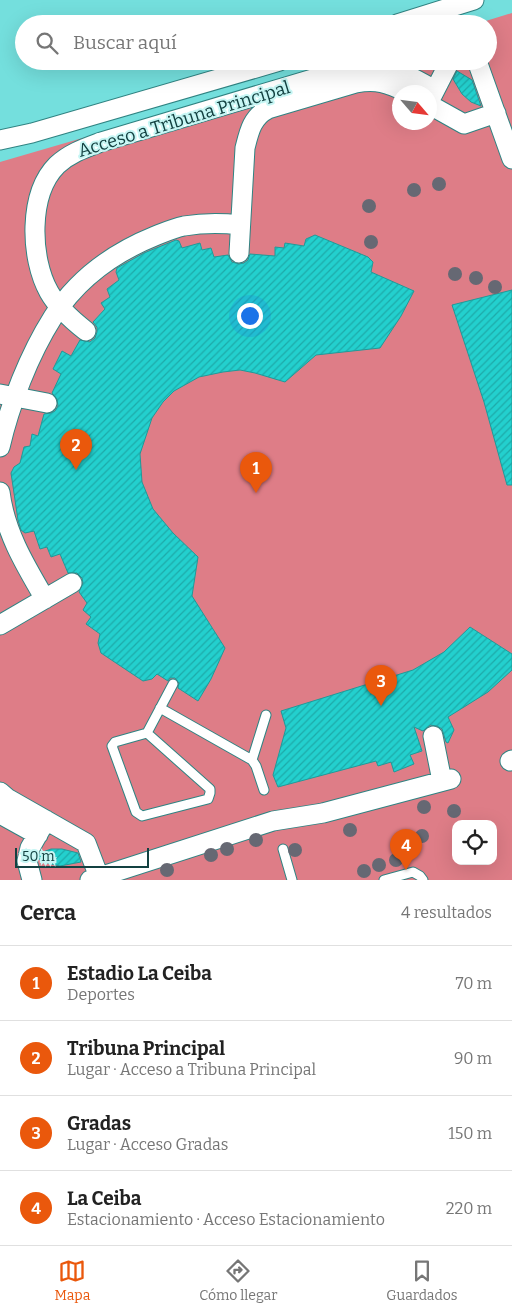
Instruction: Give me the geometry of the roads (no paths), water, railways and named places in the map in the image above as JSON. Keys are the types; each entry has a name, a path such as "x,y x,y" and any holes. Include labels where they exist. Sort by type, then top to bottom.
{"street":[{"path":"425,15 474,0"},
{"path":"0,140 32,133 249,70"},
{"name":"Acceso a Tribuna Principal","path":"86,331 60,307 49,292 41,273 36,240 36,225 42,187 57,166 78,150 101,142 343,70"},
{"name":"Acceso a Tribuna Principal","path":"396,70 415,85"},
{"path":"437,86 445,70"},
{"path":"479,70 491,115 512,159"},
{"name":"Acceso a Tribuna Principal","path":"239,253 245,148 252,124 261,112 296,100 367,81 385,82 392,85"},
{"name":"Acceso a Tribuna Principal","path":"437,103 464,124 491,115"},
{"path":"0,447 8,395 60,307 105,262 139,242 183,226 240,225"},
{"path":"8,395 47,403"},
{"path":"0,492 8,528 45,599"},
{"path":"0,626 72,583"},
{"path":"0,814 86,843 91,854 94,879 131,874 273,821 403,798 446,780 434,736"},
{"path":"0,792 42,827"},
{"path":"32,880 27,861 30,848 42,827"}],"lane":[{"path":"147,733 210,789 208,799 142,816 138,815 112,746 114,742 147,733 173,684"},
{"path":"160,708 252,760 264,790"},
{"path":"252,760 266,715"},
{"path":"283,849 292,880"},
{"path":"384,880 413,872 423,880"}],"place":[{"name":"Tribuna Principal","path":"76,470"},
{"name":"Estadio La Ceiba","path":"256,493"},
{"name":"Gradas","path":"381,706"},
{"name":"La Ceiba","path":"406,870"}]}
